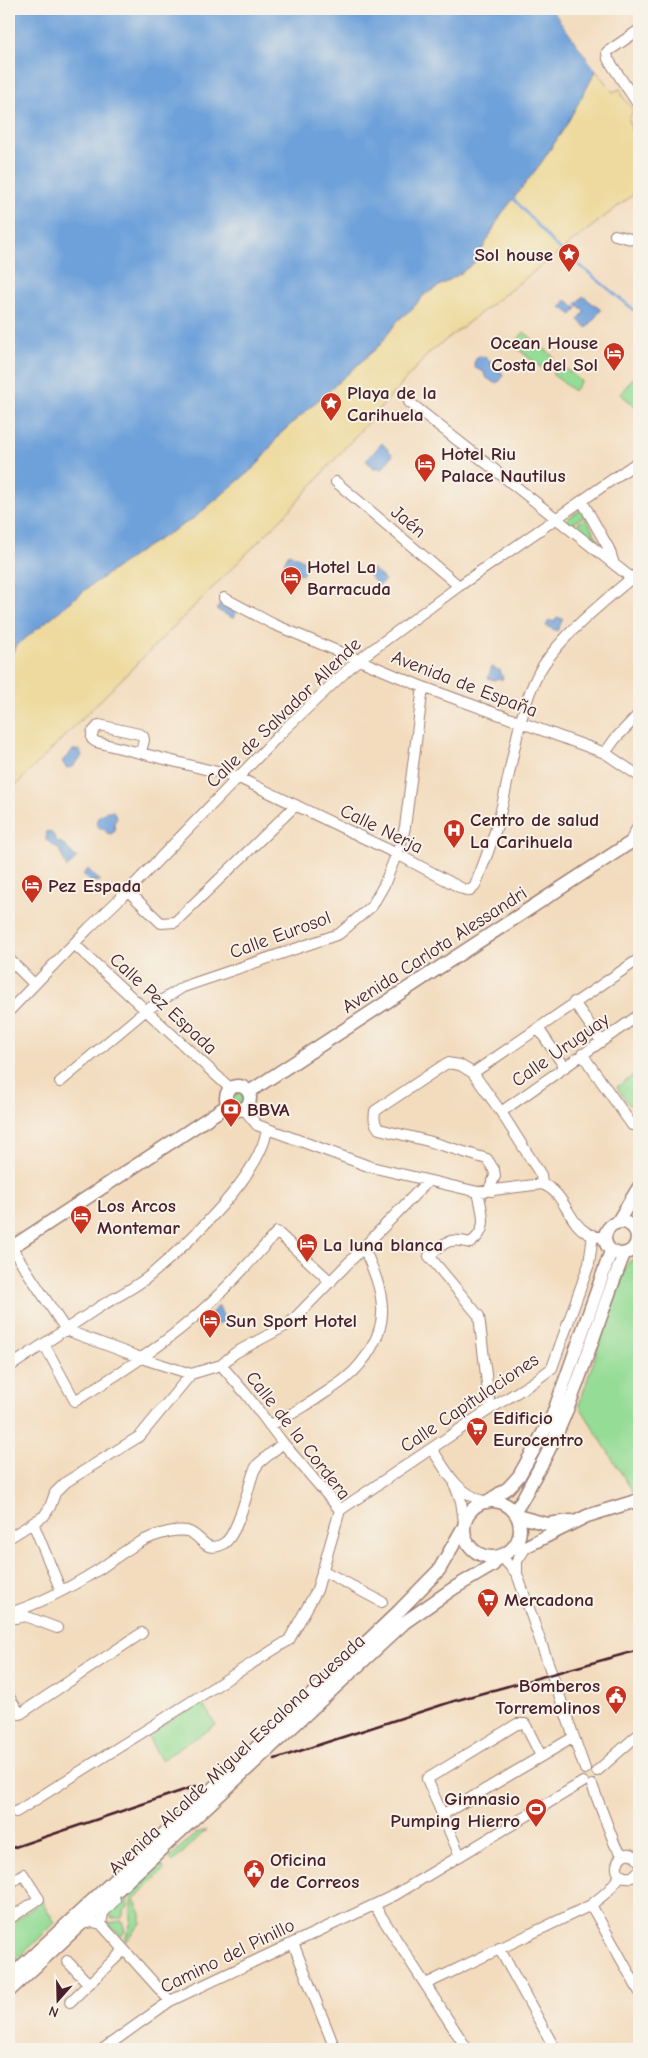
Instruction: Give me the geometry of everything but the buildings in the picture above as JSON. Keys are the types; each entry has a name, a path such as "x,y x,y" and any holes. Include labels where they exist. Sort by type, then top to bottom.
{"main road":[{"name":"Avenida Carlota Alessandri","path":"249,1092 636,840"},
{"path":"240,1086 249,1092 250,1101 244,1109 235,1110 228,1106 226,1098 231,1089 240,1086"},
{"path":"10,1247 228,1106"},
{"path":"639,1187 617,1223 608,1229 607,1246 611,1251 624,1254 637,1247 636,1232 639,1218"},
{"path":"617,1223 625,1223 636,1232"},
{"path":"611,1251 552,1417 519,1476 508,1488 472,1509 464,1525 464,1537 474,1551 490,1558 511,1553 518,1541 520,1533 515,1514 542,1465 562,1422 624,1254"},
{"path":"486,1502 502,1503 515,1514 546,1524 574,1521 639,1500"},
{"name":"Avenida Alcalde Miguel Escalona Quesada","path":"9,1991 405,1622 454,1588 511,1553 562,1529 574,1521"},
{"name":"Avenida Alcalde Miguel Escalona Quesada","path":"9,1978 256,1748 399,1611 439,1570 464,1525"}],"street":[{"path":"639,30 607,52 608,59 639,106"},
{"path":"615,235 639,240"},
{"path":"409,402 557,519 637,578 568,634 538,673 527,698 521,724"},
{"name":"Calle de Salvador Allende","path":"9,1010 128,891 237,777 357,661 460,586 639,461"},
{"name":"Jaén","path":"336,482 460,586"},
{"path":"582,501 609,549 613,561"},
{"name":"Avenida de España","path":"224,598 273,624 357,661 521,724 570,739 605,753 639,776"},
{"name":"Calle Eurosol","path":"60,1082 145,1011 183,987 340,934 372,906 384,885 397,854 405,827 423,687"},
{"path":"605,753 615,739 639,714"},
{"name":"Calle Nerja","path":"141,752 144,740 143,736 139,734 99,726 92,733 92,739 96,742 237,777 397,854 463,890 470,891 475,886 491,846 500,816 521,724"},
{"path":"128,891 161,923 176,922 296,806"},
{"path":"636,840 639,824"},
{"name":"Calle Pez Espada","path":"74,944 231,1089"},
{"path":"9,959 34,984"},
{"path":"473,1072 639,959"},
{"path":"574,1002 601,1041"},
{"name":"Calle Uruguay","path":"501,1112 639,1015"},
{"path":"538,1028 564,1066"},
{"path":"582,1054 632,1125"},
{"path":"492,1191 490,1187 495,1176 494,1170 487,1160 428,1141 379,1129 374,1119 375,1111 447,1063 460,1065 473,1072 501,1112 541,1175 542,1184"},
{"path":"244,1109 257,1125 370,1167 478,1192 542,1184 552,1188 559,1195 580,1227 593,1235 606,1238"},
{"path":"9,1367 152,1274 213,1216 231,1196 252,1166 265,1141 267,1129"},
{"path":"221,1365 235,1354 288,1324 428,1181"},
{"path":"478,1192 484,1222 479,1237 470,1243 457,1240 448,1241 429,1256 479,1316 490,1409"},
{"path":"44,1344 75,1401 141,1358 192,1320 255,1257 277,1232 331,1282"},
{"name":"Calle Capitulaciones","path":"340,1510 552,1368 589,1264 593,1235"},
{"path":"9,1538 44,1516 55,1493 66,1482 140,1436 191,1374 141,1358 66,1330 10,1247"},
{"path":"269,1426 282,1420 345,1379 364,1359 374,1343 381,1324 382,1308 378,1285 364,1248"},
{"name":"Calle de la Cordera","path":"16,1812 289,1640 317,1590 340,1510 269,1426 246,1394 221,1365 204,1368 191,1374"},
{"path":"12,1617 77,1583 136,1544 156,1536 175,1531 188,1531 204,1544 212,1547 225,1543 236,1527 254,1470 283,1443"},
{"path":"432,1450 454,1483 461,1501 464,1525"},
{"path":"454,1483 468,1496 486,1502"},
{"path":"33,1523 61,1591"},
{"path":"511,1553 585,1769"},
{"path":"511,1553 517,1574"},
{"path":"322,1570 382,1602"},
{"path":"12,1617 25,1616 57,1628"},
{"path":"9,1697 20,1714 142,1632"},
{"path":"460,1856 427,1779 517,1724 525,1724 540,1756"},
{"path":"597,1771 639,1734"},
{"path":"442,1814 574,1737"},
{"path":"597,1771 590,1767 585,1769 581,1776 588,1783 615,1845 624,1855 634,1855 639,1861"},
{"path":"588,1783 598,1779 597,1771"},
{"name":"Camino del Pinillo","path":"103,2049 170,2000 395,1895 588,1783"},
{"path":"621,1875 617,1864 624,1855"},
{"path":"621,1875 632,1877 639,1871"},
{"path":"9,1884 22,1874 39,1899 9,1919"},
{"path":"426,1984 590,1905 608,1892 621,1875"},
{"path":"101,1924 103,1913 120,1895 124,1884"},
{"path":"374,1905 467,2049"},
{"path":"590,1905 639,1991"},
{"path":"80,1924 93,1922 101,1924 170,2000"},
{"path":"293,1943 336,2049"},
{"path":"499,1948 555,2049"},
{"path":"70,2002 124,1950"},
{"path":"68,1961 89,1984"}],"green space":[{"path":"524,332 554,357 544,370 513,345"},
{"path":"560,364 581,381 574,391 552,374"},
{"path":"633,378 639,383 639,409 620,394"},
{"path":"580,510 585,515 571,525 567,519"},
{"path":"586,518 602,547 602,548 573,527"},
{"path":"639,1072 639,1099 629,1105 617,1087"},
{"path":"236,1092 240,1092 244,1098 240,1104 236,1104 232,1100 232,1096"},
{"path":"639,1256 639,1490 633,1492 579,1405 625,1268 630,1261"},
{"path":"201,1701 216,1725 161,1760 147,1735"},
{"path":"206,1830 173,1862 169,1858 195,1834"},
{"path":"161,1865 165,1869 134,1899 141,1914 141,1923 126,1942 131,1922 131,1893"},
{"path":"127,1897 128,1907 124,1911 122,1918 110,1918 109,1914"},
{"path":"42,1901 55,1923 9,1967 9,1925"},
{"path":"122,1921 125,1931 121,1937 108,1923"}],"sand":[{"name":"Playa de la Carihuela","path":"596,71 613,92 620,89 623,92 621,94 633,111 629,119 633,137 639,139 639,190 429,353 289,511 9,792 9,658 16,646 90,586 146,547 194,518 257,465 280,434 380,345 398,320 412,309 424,295 461,273 476,261 500,216 541,163 565,127"}],"water":[{"path":"9,9 552,9 596,71 565,127 541,163 500,216 476,261 461,273 424,295 412,309 398,320 380,345 280,434 257,465 194,518 146,547 90,586 16,646 9,658"},
{"path":"583,296 601,310 587,328 578,320 585,311 576,304"},
{"path":"566,300 577,308 572,315 561,307"},
{"path":"482,356 491,361 492,366 501,371 503,376 500,381 495,383 485,377 484,372 475,368 474,363 477,357"},
{"path":"382,443 393,455 381,470 378,467 376,470 366,461"},
{"path":"289,553 309,563 302,575 283,565"},
{"path":"372,568 385,580 379,586 367,574"},
{"path":"220,604 236,612 233,618 217,610"},
{"path":"557,617 563,619 557,631 546,626 549,620 554,622"},
{"path":"492,667 501,671 502,680 499,678 494,680 488,678"},
{"path":"73,750 80,750 82,756 73,767 66,768 62,761"},
{"path":"107,811 113,811 117,817 114,823 115,831 111,834 98,827 96,823 98,817"},
{"path":"47,831 52,833 58,843 61,842 77,858 67,868 59,849 46,840"},
{"path":"88,869 100,881 91,882 83,874"},
{"path":"219,1306 225,1321 216,1325 214,1321 209,1325 204,1319"}],"pier":[{"path":"552,9 555,9 598,69 598,73"}],"waterway":[{"path":"513,198 555,245 639,314"}],"railway":[{"path":"275,1759 454,1701 639,1650"},
{"path":"9,1849 196,1786"}],"place":[{"name":"Sol house","path":"569,273"},
{"name":"Ocean House Costa del Sol","path":"614,372"},
{"name":"Playa de la Carihuela","path":"331,422"},
{"name":"Hotel Riu Palace Nautilus","path":"425,483"},
{"name":"Hotel La Barracuda","path":"291,596"},
{"name":"Centro de salud La Carihuela","path":"454,849"},
{"name":"Pez Espada","path":"32,904"},
{"name":"BBVA","path":"231,1128"},
{"name":"Los Arcos Montemar","path":"81,1235"},
{"name":"La luna blanca","path":"307,1263"},
{"name":"Sun Sport Hotel","path":"210,1339"},
{"name":"Edificio Eurocentro","path":"477,1447"},
{"name":"Mercadona","path":"488,1618"},
{"name":"Bomberos Torremolinos","path":"616,1715"},
{"name":"Gimnasio Pumping Hierro","path":"536,1828"},
{"name":"Oficina de Correos","path":"254,1889"}]}
